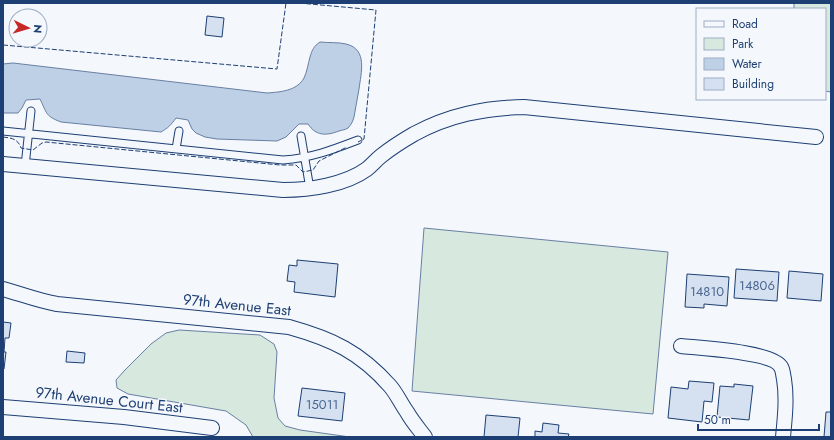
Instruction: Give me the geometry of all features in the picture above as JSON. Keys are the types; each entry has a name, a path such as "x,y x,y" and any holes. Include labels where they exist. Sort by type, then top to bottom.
{"street":[{"path":"3,164 283,190 310,189 353,177 367,169 381,156 412,135 447,119 485,110 524,107 816,137"},
{"name":"97th Avenue East","path":"3,289 44,302 57,304 289,327 313,334 354,353 371,367 391,388 425,437"},
{"path":"681,346 736,351 778,362 782,368 786,390 783,437"},
{"name":"97th Avenue Court East","path":"3,407 109,416 212,428"}],"lane":[{"path":"25,166 31,110"},
{"path":"3,131 284,160 305,158 358,140"},
{"path":"176,149 179,131"},
{"path":"301,136 310,189"}],"green space":[{"path":"794,3 831,3 831,92 826,91 826,8 794,8"},
{"path":"424,228 668,252 653,414 412,391"},
{"path":"179,330 260,335 274,344 277,352 274,398 278,418 285,426 300,430 350,437 253,437 246,425 226,411 128,394 117,388 116,380 151,344 166,333"}],"water":[{"path":"320,42 343,43 353,47 358,51 362,62 355,114 350,126 347,129 330,134 318,133 308,124 299,124 286,137 277,141 217,139 205,137 196,133 192,129 188,120 176,118 166,129 161,132 61,122 49,116 40,99 26,100 18,113 3,113 3,64 13,63 267,93 288,90 297,86 305,76 312,50"}],"building":[{"path":"207,16 224,18 222,37 205,35"},
{"path":"297,260 338,264 335,297 294,292 295,282 287,281 289,265 297,266"},
{"path":"736,269 779,272 777,301 734,298"},
{"path":"789,271 823,274 821,301 787,298"},
{"path":"687,274 729,277 727,306 704,304 704,308 685,307"},
{"path":"3,322 11,323 9,338 5,338 4,352 6,352 4,369 3,369"},
{"path":"67,351 85,353 84,363 66,362"},
{"path":"689,381 714,383 712,402 704,401 702,422 668,418 671,387 688,389"},
{"path":"734,384 753,386 749,420 717,417 720,386 734,387"},
{"path":"302,388 345,393 342,421 298,416"},
{"path":"826,412 831,412 831,437 824,437"},
{"path":"486,415 520,418 518,437 484,437"},
{"path":"543,423 559,425 558,433 569,434 568,437 535,437 535,431 542,432"}],"fence":[{"path":"3,45 277,69 286,3"},
{"path":"299,3 376,10 364,139 358,142"},
{"path":"3,137 14,140 21,148 33,150 42,143 46,142 280,165 296,165 303,172 313,170 319,161 347,147"}]}
